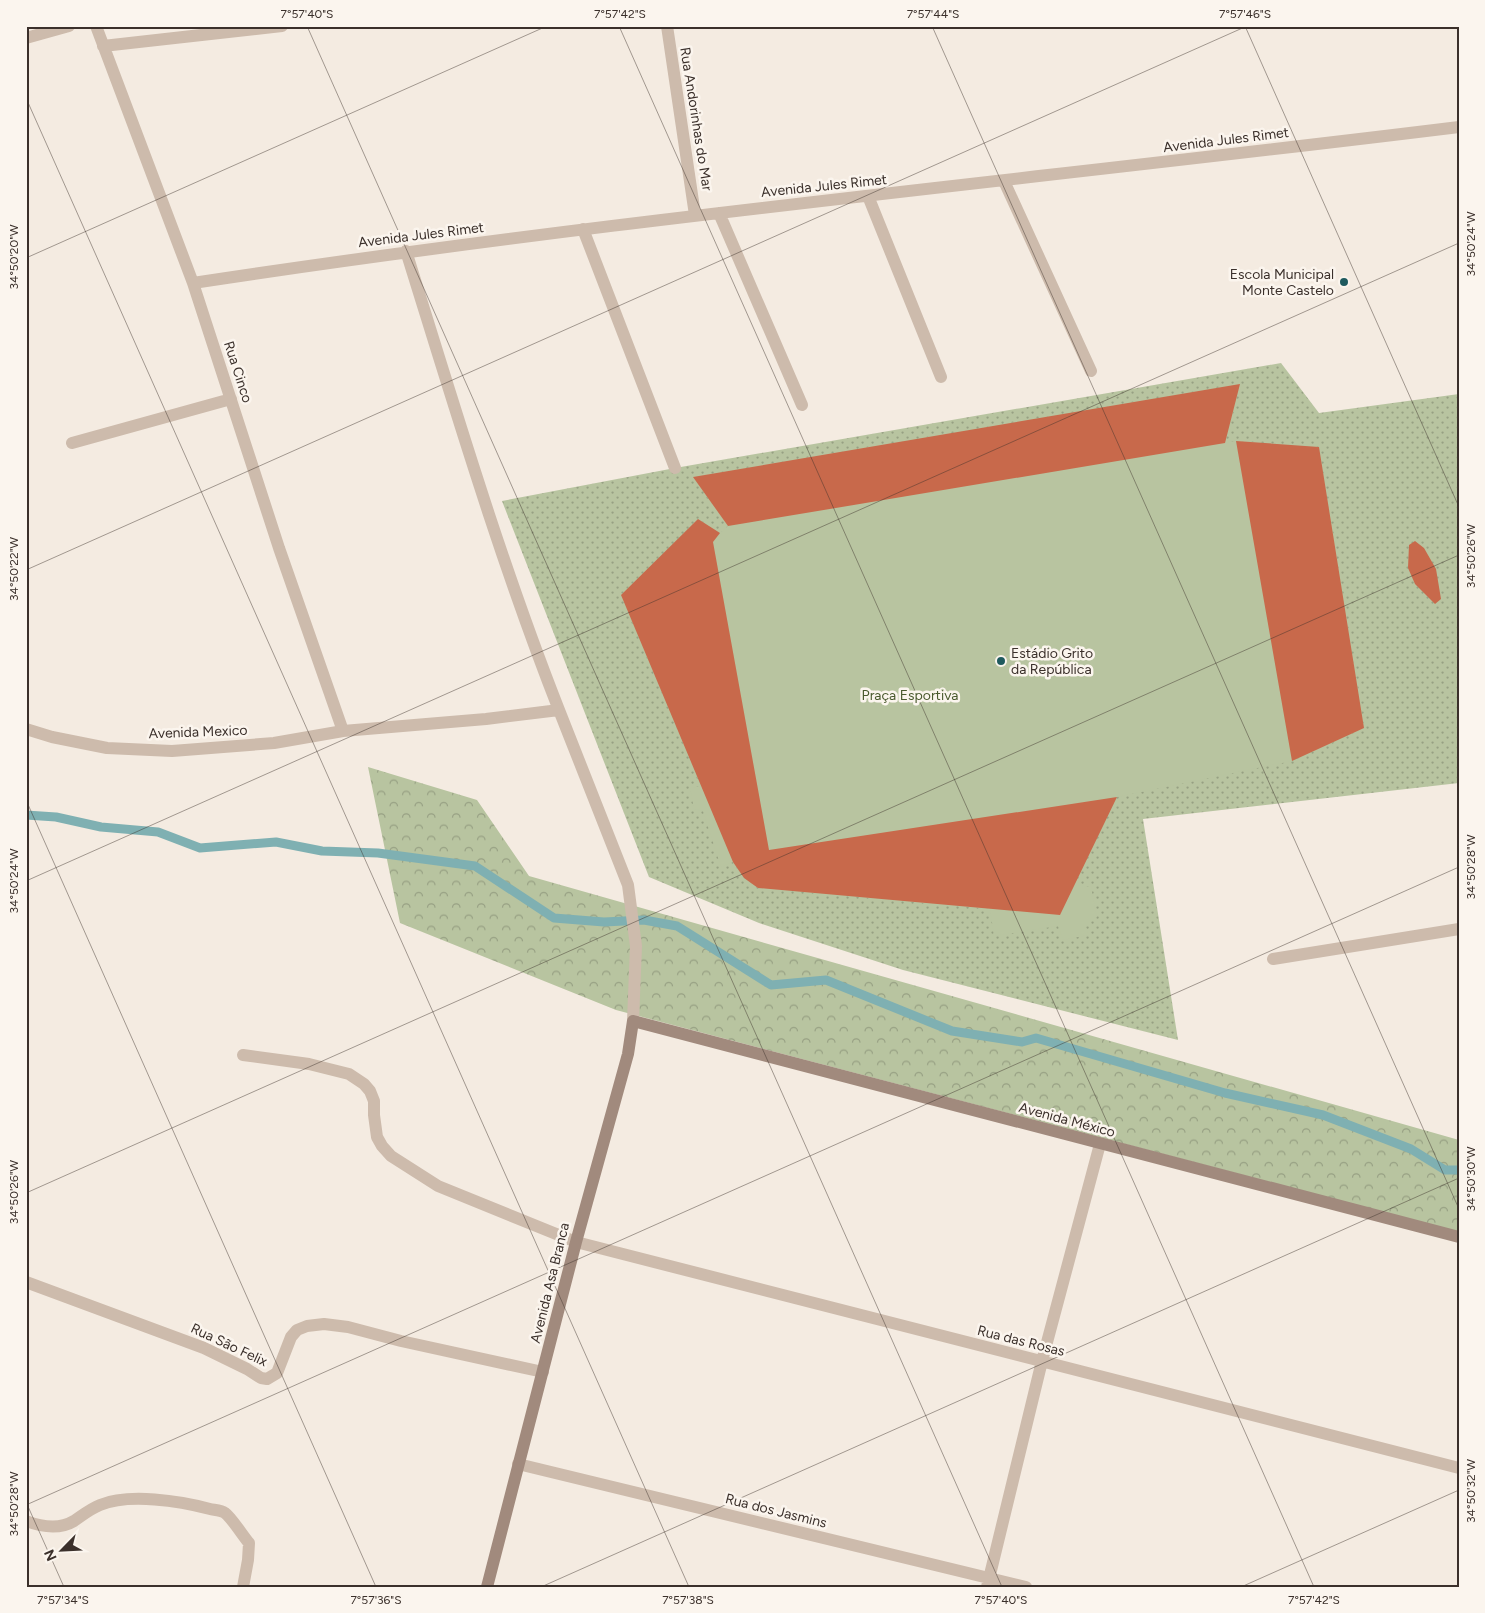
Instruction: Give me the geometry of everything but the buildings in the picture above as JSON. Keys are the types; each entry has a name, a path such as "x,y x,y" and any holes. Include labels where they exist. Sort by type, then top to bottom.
{"street":[{"path":"26,38 69,26"},
{"name":"Rua Cinco","path":"96,26 193,283 279,548 343,731"},
{"path":"103,46 282,26"},
{"name":"Rua Andorinhas do Mar","path":"667,26 695,215"},
{"name":"Avenida Jules Rimet","path":"193,283 406,251 695,215 1004,181 1459,127"},
{"path":"1004,181 1091,372"},
{"path":"868,196 941,377"},
{"path":"719,213 802,405"},
{"path":"583,229 674,468"},
{"path":"406,251 488,513 542,666 628,885 636,946 633,1021"},
{"path":"72,444 231,399"},
{"name":"Avenida Mexico","path":"26,729 52,737 107,748 172,751 274,743 343,731 453,722 559,710"},
{"path":"1273,959 1459,929"},
{"name":"Avenida México","path":"633,1021 1459,1237"},
{"name":"Avenida Asa Branca","path":"487,1587 576,1242 628,1054 633,1021"},
{"name":"Rua das Rosas","path":"243,1055 308,1064 349,1074 364,1084 370,1091 374,1101 377,1137 391,1156 438,1186 576,1242 1459,1468"},
{"path":"988,1582 1042,1361 1100,1144"},
{"name":"Rua São Felix","path":"26,1282 204,1348 267,1379 277,1373 291,1337 297,1330 307,1326 324,1324 543,1372"},
{"name":"Rua dos Jasmins","path":"518,1464 988,1582 1026,1587"},
{"path":"26,1521 55,1528 74,1521 83,1513 100,1505 114,1501 148,1499 198,1506 225,1513 249,1543 248,1560 242,1587"}],"green space":[{"name":"Estádio Grito da República","path":"1281,363 1319,413 1459,394 1459,783 1143,819 1178,1040 903,970 759,923 649,877 502,501 675,468"},
{"name":"Estádio Grito da República","path":"1240,384 1225,443 1236,441 1319,447 1364,728 1292,761 1117,797 1074,885 1091,887 1097,917 1085,923 1088,935 1063,940 1058,926 994,936 990,909 758,888 744,878 733,862 721,867 703,811 694,809 690,788 701,786 621,595 698,519 720,533 728,526 693,477"},
{"path":"368,767 477,800 529,876 1459,1140 1459,1232 616,1010 400,923"}],"waterway":[{"path":"26,815 56,817 101,827 158,832 200,848 276,842 322,851 378,853 475,866 554,918 604,922 644,920 677,926 771,985 826,980 952,1031 1022,1042 1036,1038 1225,1093 1323,1115 1411,1149 1445,1170 1459,1170"}],"place":[{"name":"Escola Municipal Monte Castelo","path":"1344,282"},
{"name":"Estádio Grito da República","path":"1001,661"}],"park label":[{"name":"Praça Esportiva","path":"910,695"}]}
